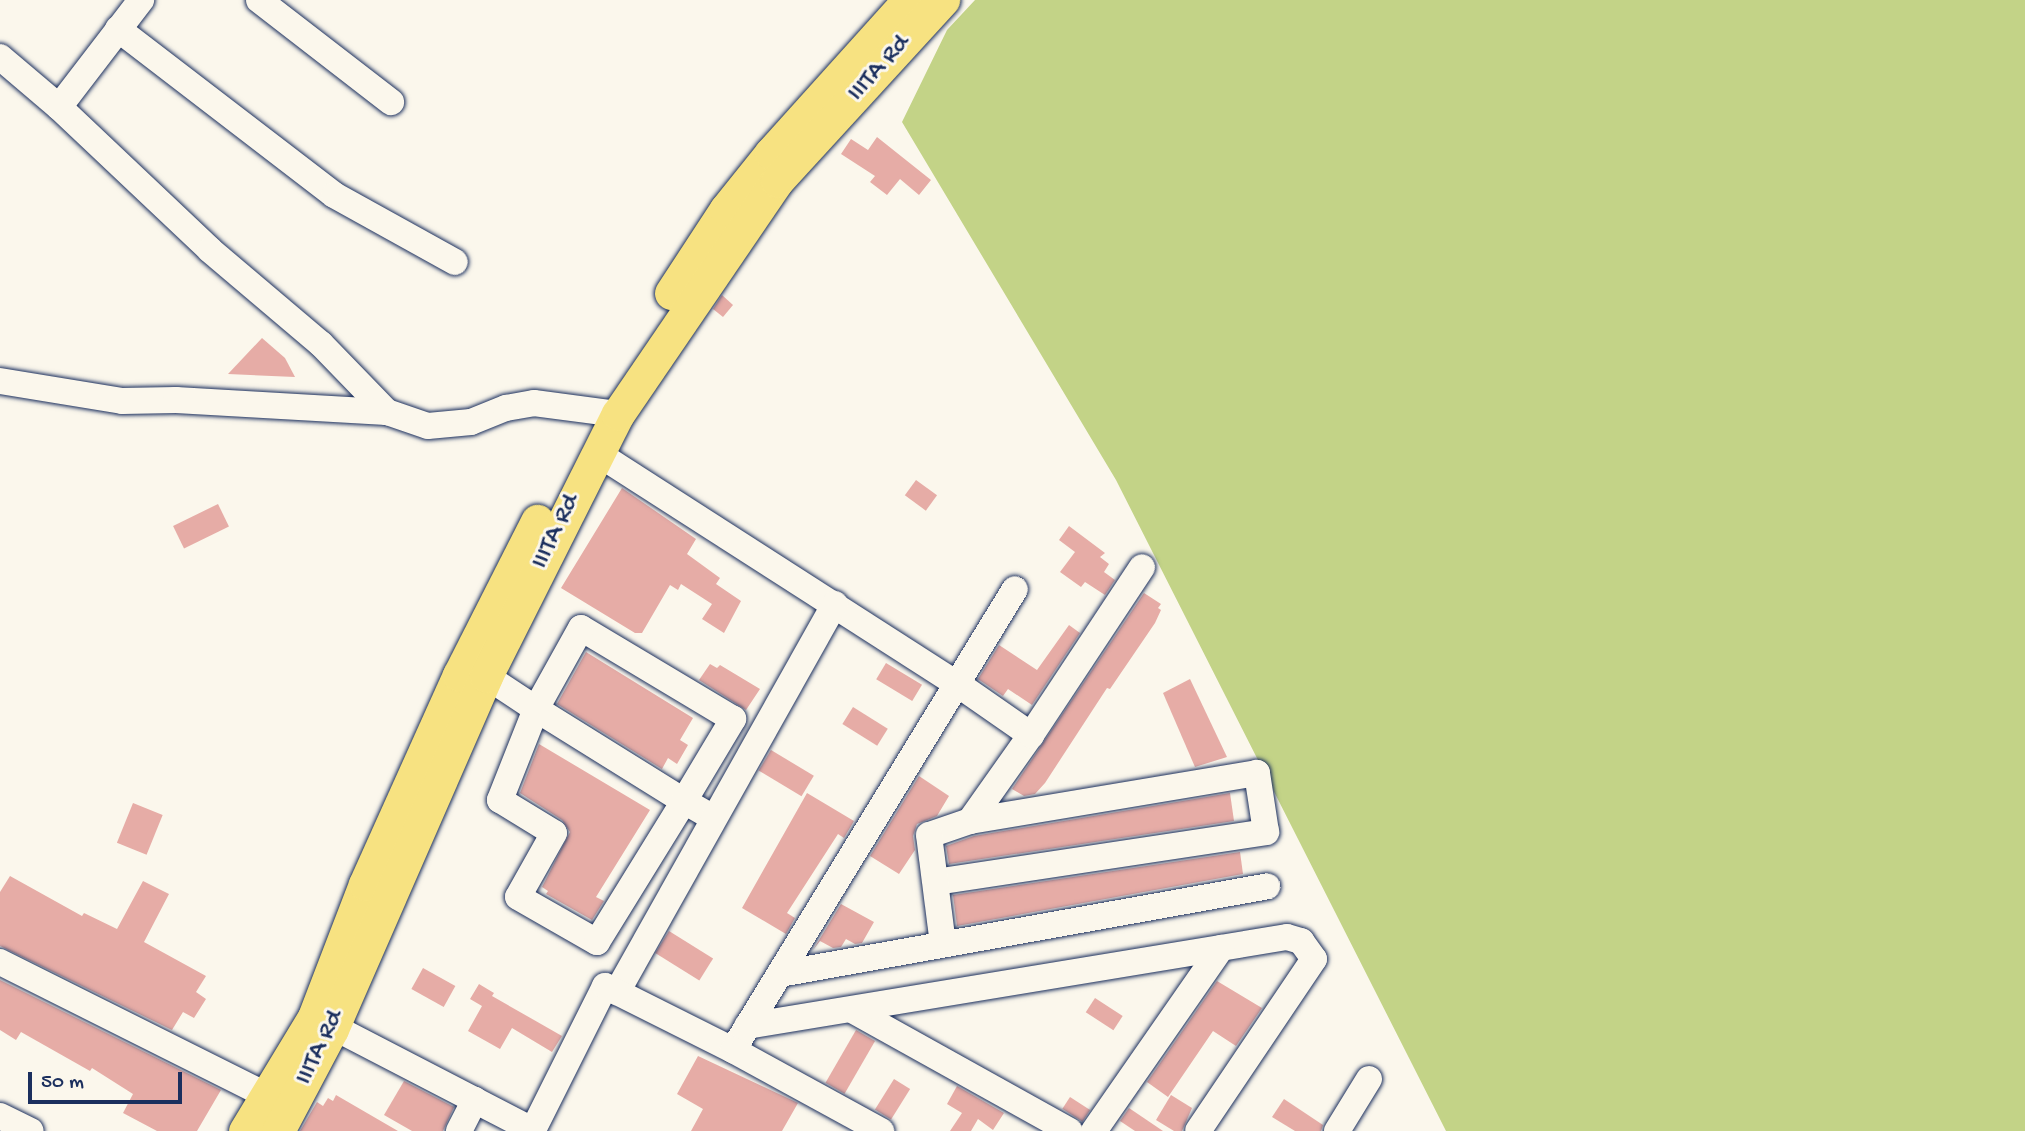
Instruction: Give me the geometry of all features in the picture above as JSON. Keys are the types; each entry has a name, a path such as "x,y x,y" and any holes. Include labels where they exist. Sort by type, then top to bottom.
{"main road":[{"name":"IIITA Rd","path":"797,142 909,0"},
{"name":"IIITA Rd","path":"245,1131 266,1095 323,1023 365,884 459,675 726,208 943,0"},
{"name":"IIITA Rd","path":"278,1131 323,1023 486,677 597,453 608,412"}],"street":[{"path":"59,107 141,0"},
{"path":"259,0 391,102"},
{"path":"118,29 334,195 455,262"},
{"path":"0,57 59,107 210,250 321,344 387,412"},
{"path":"0,381 122,401 176,400 387,412 428,426 471,422 506,408 534,403 608,412"},
{"path":"597,453 835,604 1031,735"},
{"path":"970,821 1031,735 1142,567"},
{"path":"733,1050 1016,589"},
{"path":"617,992 835,604"},
{"path":"581,628 733,719 684,801 597,942 518,897 554,833 500,800 536,709 581,628"},
{"path":"486,677 714,818"},
{"path":"936,882 1266,832 1257,773 970,821 929,835 943,944"},
{"path":"780,974 1267,886"},
{"path":"747,1026 854,1011 1287,937 1301,940 1314,959 1198,1131"},
{"path":"1094,1131 1221,948"},
{"path":"0,962 266,1095"},
{"path":"323,1023 533,1131 606,986 733,1050 881,1131"},
{"path":"854,1011 1070,1131"},
{"path":"1337,1131 1369,1079"},
{"path":"459,1131 475,1100"},
{"path":"0,1116 31,1131"}],"green space":[{"path":"975,0 2025,0 2025,1131 1446,1131 1116,480 902,122 947,30"}],"building":[{"path":"877,137 931,180 919,195 900,179 887,195 870,182 875,176 841,154 851,139 868,150"},
{"path":"722,295 733,305 723,317 713,309"},
{"path":"262,338 285,358 295,377 228,374"},
{"path":"916,480 937,495 926,511 905,495"},
{"path":"622,488 696,539 687,554 720,578 716,584 741,601 724,633 702,619 712,604 681,584 678,590 670,585 642,633 635,633 561,588"},
{"path":"218,504 229,526 184,548 173,526"},
{"path":"1069,526 1105,553 1100,557 1109,564 1104,572 1115,580 1105,595 1085,582 1081,587 1060,572 1075,552 1059,540"},
{"path":"1144,593 1161,604 1155,623 1110,689 1107,688 1045,783 1035,794 1024,796 1012,789"},
{"path":"1069,625 1080,633 1032,705 1008,689 1003,696 978,679 999,645 1037,670"},
{"path":"586,652 693,718 680,740 688,745 677,764 668,758 662,769 557,704"},
{"path":"886,663 922,685 912,701 876,679"},
{"path":"710,664 717,668 720,665 760,689 746,710 699,680"},
{"path":"1190,679 1227,757 1195,767 1163,693"},
{"path":"853,707 888,729 877,746 842,724"},
{"path":"539,744 650,810 596,897 604,901 592,920 546,894 548,891 542,887 570,832 562,820 520,793"},
{"path":"771,750 814,776 801,796 759,771"},
{"path":"919,776 949,796 937,816 917,824 913,836 915,850 899,874 870,856"},
{"path":"807,793 854,821 844,838 838,834 787,913 795,918 786,934 742,908"},
{"path":"1230,793 1234,821 949,864 946,846 974,836"},
{"path":"133,803 163,815 147,855 117,843"},
{"path":"1240,852 1243,874 957,926 953,895"},
{"path":"10,876 82,916 84,913 117,929 143,881 169,894 144,942 206,976 196,992 206,999 194,1018 183,1012 172,1030 0,946 0,892"},
{"path":"841,904 874,922 862,943 855,944 846,939 841,947 833,948 820,941 813,950"},
{"path":"669,931 713,959 699,981 655,953"},
{"path":"423,968 455,986 444,1007 411,989"},
{"path":"0,980 221,1090 197,1131 157,1131 123,1113 133,1094 92,1068 90,1071 21,1032 16,1040 0,1030"},
{"path":"1217,981 1262,1008 1236,1046 1213,1031 1168,1097 1147,1082"},
{"path":"479,984 494,993 492,996 562,1036 552,1052 512,1028 500,1049 468,1031 482,1006 470,999"},
{"path":"1095,998 1123,1016 1113,1030 1086,1012"},
{"path":"856,1030 875,1041 845,1094 826,1083"},
{"path":"698,1056 798,1103 782,1131 691,1131 703,1109 677,1094"},
{"path":"894,1079 910,1089 891,1120 875,1110"},
{"path":"404,1081 454,1107 443,1131 412,1131 384,1115"},
{"path":"957,1086 1004,1113 993,1130 978,1119 971,1131 950,1131 962,1113 947,1104"},
{"path":"336,1095 398,1131 300,1131 317,1102 323,1106 328,1098 333,1101"},
{"path":"1171,1095 1192,1108 1182,1131 1174,1131 1156,1120"},
{"path":"1070,1097 1090,1110 1083,1122 1062,1109"},
{"path":"1284,1099 1323,1125 1321,1131 1295,1131 1272,1117"},
{"path":"1129,1108 1163,1131 1135,1131 1120,1121"}]}
